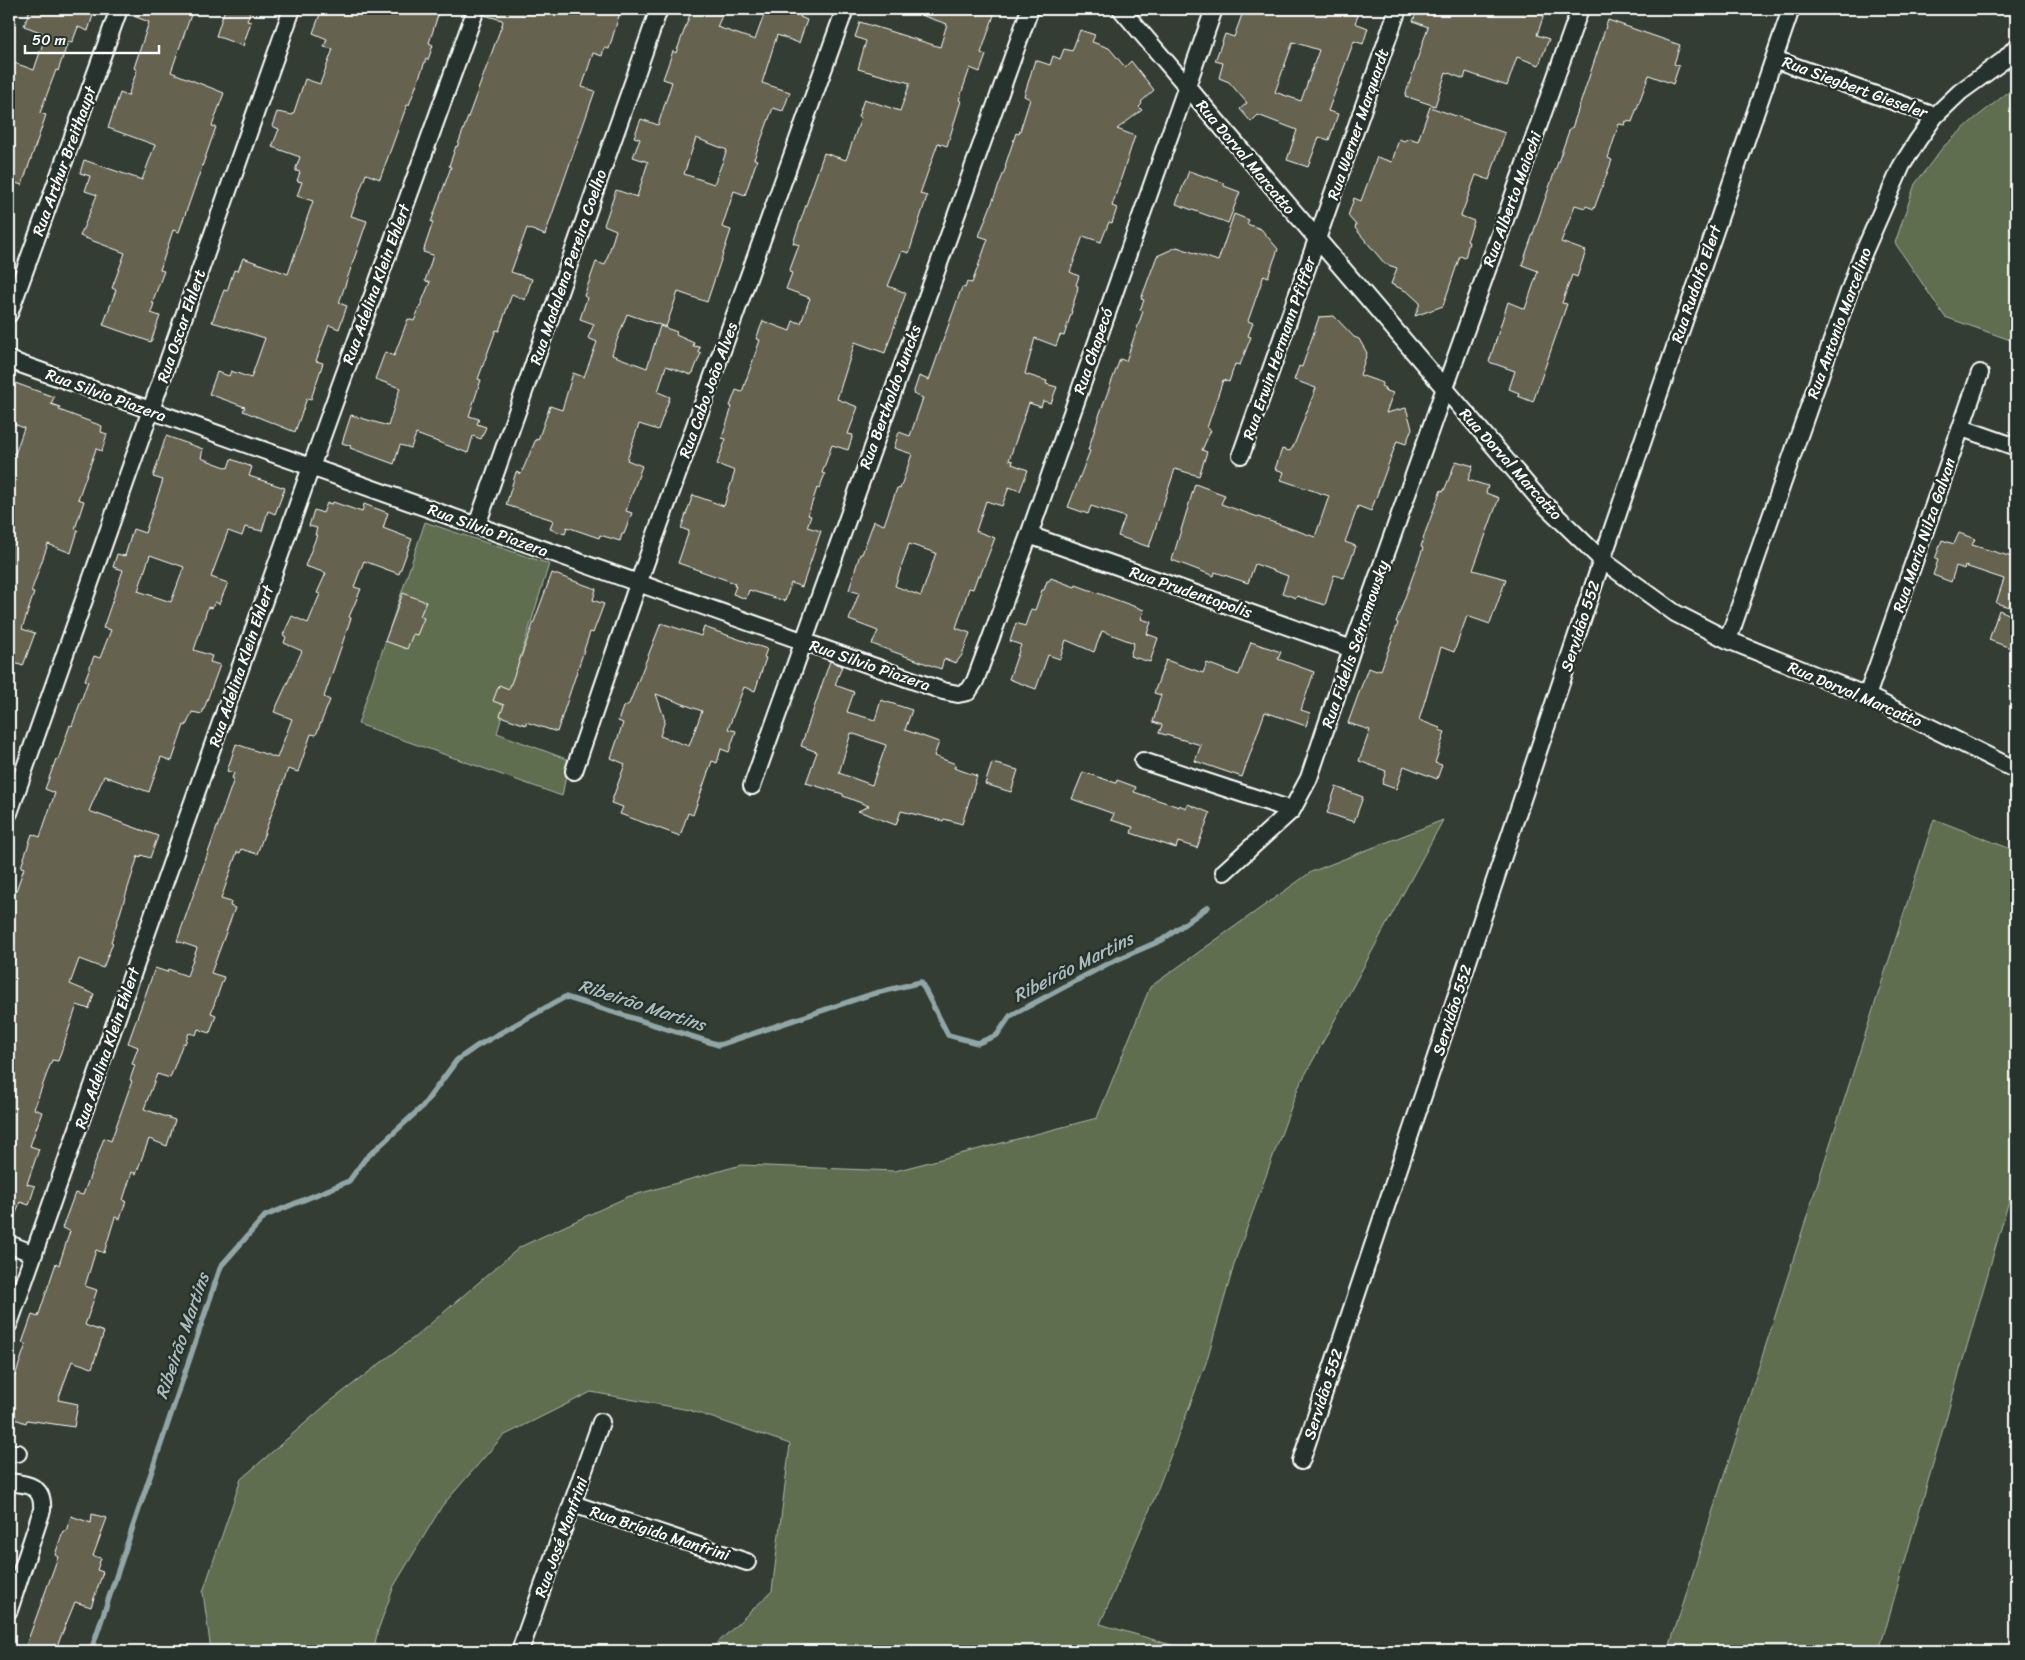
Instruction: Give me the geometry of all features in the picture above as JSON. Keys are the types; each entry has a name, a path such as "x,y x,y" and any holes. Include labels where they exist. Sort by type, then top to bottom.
{"street":[{"name":"Rua Arthur Breithaupt","path":"9,314 120,9"},
{"name":"Rua Oscar Ehlert","path":"9,813 292,9"},
{"name":"Rua Adelina Klein Ehlert","path":"9,1324 311,467 476,9"},
{"name":"Rua Madalena Pereira Coelho","path":"477,526 660,9"},
{"name":"Rua Cabo João Alves","path":"574,771 638,584 844,9"},
{"name":"Rua Bertholdo Juncks","path":"752,786 1030,9"},
{"name":"Rua Dorval Marcatto","path":"1121,9 1540,500 1602,560 1675,613 1728,640 1867,696 2016,770"},
{"name":"Rua Chapecó","path":"968,692 975,681 1029,534 1214,9"},
{"name":"Rua Werner Marquardt","path":"1317,240 1398,9"},
{"name":"Rua Alberto Maiochi","path":"1444,389 1580,9"},
{"name":"Rua Rudolfo Elert","path":"1602,560 1791,9"},
{"name":"Rua Antonio Marcelino","path":"1728,640 1859,263 1902,165 1935,116 1960,92 2004,60 2016,47"},
{"name":"Rua Siegbert Gieseler","path":"1774,59 1935,116"},
{"name":"Rua Erwin Hermann Pfiffer","path":"1241,455 1317,240"},
{"name":"Rua Silvio Piazera","path":"9,360 943,691 958,694 968,692"},
{"name":"Rua Maria Nilza Galvan","path":"1867,696 1980,373"},
{"name":"Rua Fidelis Schramowsky","path":"1224,872 1292,810 1308,778 1444,389"},
{"path":"1962,428 2016,448"},
{"name":"Rua Prudentopolis","path":"1029,534 1352,649"},
{"name":"Servidão 552","path":"1301,1460 1602,560"},
{"path":"1143,761 1292,810"},
{"path":"9,1244 34,1254"},
{"name":"Rua José Manfrini","path":"520,1651 601,1422"},
{"path":"9,1482 31,1486 38,1490 43,1501 42,1510 9,1610"},
{"name":"Rua Brígida Manfrini","path":"573,1504 747,1562"}],"green space":[{"path":"2016,86 2016,342 1945,317 1895,243 1915,184 1943,147"},
{"path":"425,522 549,564 497,733 569,760 562,796 358,724"},
{"path":"1934,819 2016,851 2016,1176 1879,1651 1668,1651"},
{"path":"1443,820 1298,1088 1236,1258 1206,1363 1152,1504 1100,1624 1192,1651 709,1651 772,1591 790,1444 689,1410 591,1392 503,1436 442,1506 394,1586 378,1630 373,1651 211,1651 203,1592 241,1479 327,1404 416,1336 520,1247 627,1197 741,1165 895,1171 1097,1118 1150,987 1311,872"}],"building":[{"path":"30,9 84,9 94,12 88,31 78,27 72,43 68,42 58,71 56,70 40,113 46,115 22,185 9,181 9,70 12,62 34,70 46,34 24,26"},
{"path":"129,9 193,9 171,72 224,93 212,126 216,127 179,232 173,230 160,270 164,271 152,303 154,303 151,313 160,316 151,342 103,325 116,290 112,288 125,253 80,236 97,195 85,191 90,176 80,173 84,160 142,180 155,145 108,128 120,93 128,96 137,70 134,68 149,22 128,14"},
{"path":"225,9 251,9 247,21 251,22 243,46 216,36"},
{"path":"322,9 397,9 410,13 411,9 438,9 436,14 438,15 429,43 433,45 428,60 426,59 409,105 407,105 380,179 366,174 351,216 367,221 339,303 347,306 339,329 329,325 316,361 323,363 311,399 307,398 295,432 243,411 245,407 209,394 217,372 229,376 231,371 251,378 265,338 212,322 224,290 227,291 234,270 238,271 243,258 288,274 313,201 297,196 302,182 297,181 300,172 296,171 300,157 272,147 279,129 272,126 277,112 293,115 305,79 320,84 333,49 324,47 327,39 313,33"},
{"path":"486,9 621,9 609,49 604,48 602,56 593,53 582,87 595,91 545,235 527,228 511,272 532,279 525,300 512,294 499,331 496,330 478,379 481,380 469,416 479,419 477,424 486,427 481,439 473,436 468,453 416,434 411,448 400,445 394,464 350,448 351,446 342,443 351,415 388,426 400,388 375,379 385,352 394,356 408,319 414,321 430,282 425,281 433,255 423,252 433,222 431,222 451,167 449,166 456,146 503,22 502,20 484,15"},
{"path":"692,9 725,9 717,27 755,40 766,9 794,9 802,11 800,17 807,20 799,43 777,35 762,83 790,92 783,111 773,108 754,159 757,160 745,195 734,191 722,227 731,230 707,302 678,292 666,327 627,314 614,348 612,355 647,368 660,326 677,332 676,335 694,343 693,346 700,347 698,352 701,353 691,375 666,366 658,392 670,397 658,430 639,424 627,460 642,466 626,511 632,513 624,534 622,534 620,541 600,535 599,538 567,527 565,534 550,529 553,520 506,505 516,472 521,474 536,439 538,440 550,406 562,410 573,373 584,377 597,342 588,338 594,324 580,319 587,298 584,296 596,262 605,265 616,230 604,225 616,190 637,197 648,162 633,157 640,139 634,137 641,119 658,125 672,82 663,79 673,51 676,53","holes":["696,138 727,150 714,184 684,174"]},
{"path":"909,9 996,9 981,53 986,55 980,72 970,68 959,100 961,101 947,146 938,143 920,194 927,196 909,253 902,251 888,286 906,293 885,353 855,342 837,399 858,407 848,434 853,435 848,450 832,445 822,473 825,474 819,489 817,488 808,515 811,516 807,527 821,531 802,587 791,583 785,601 749,590 746,599 733,594 736,586 734,586 735,583 678,563 689,531 681,528 693,495 724,506 735,471 717,464 726,439 722,438 736,390 742,392 760,340 756,339 763,321 790,331 793,321 801,323 810,298 786,289 792,273 789,272 799,245 793,243 824,153 846,160 861,118 858,117 864,99 900,111 910,83 858,69 866,41 855,37 860,22 940,47 947,24 909,11"},
{"path":"1244,9 1264,9 1276,13 1278,9 1353,9 1352,14 1358,16 1355,23 1368,28 1363,44 1354,41 1328,111 1338,114 1329,140 1319,137 1308,167 1287,160 1297,130 1258,115 1251,122 1240,109 1247,103 1229,82 1219,78 1223,63 1215,61 1225,34 1234,37","holes":["1293,42 1319,50 1301,101 1275,92"]},
{"path":"1418,9 1546,9 1537,35 1549,39 1539,65 1517,57 1507,86 1466,72 1464,79 1446,72 1435,106 1405,96 1428,27 1413,21"},
{"path":"1608,20 1680,45 1674,64 1679,66 1673,84 1649,75 1632,122 1626,121 1625,125 1619,124 1608,158 1612,160 1594,209 1575,205 1561,242 1586,251 1577,277 1572,275 1562,303 1567,304 1533,402 1518,396 1519,393 1509,389 1515,371 1489,362 1508,302 1525,309 1538,271 1522,265 1570,128 1572,128"},
{"path":"1080,30 1095,35 1092,42 1109,48 1125,67 1131,61 1154,90 1141,102 1142,104 1139,107 1142,110 1117,129 1135,136 1112,206 1117,208 1112,223 1109,222 1101,242 1083,236 1070,272 1079,276 1076,285 1078,286 1077,292 1064,336 1060,335 1056,346 1035,338 1025,374 1047,381 1046,384 1057,387 1051,403 1043,401 1041,407 1029,403 1009,460 1013,461 1012,464 1028,470 1020,491 1009,487 1002,506 986,501 976,531 995,538 980,576 978,575 973,589 969,588 956,628 970,633 962,655 956,663 944,659 941,669 872,644 878,631 849,620 859,593 849,590 860,554 862,554 874,521 884,525 897,488 900,489 912,454 894,448 899,432 910,436 923,398 913,394 919,376 929,380 962,287 965,288 967,282 972,283 988,239 979,236 1006,167 1016,133 1019,134 1030,99 1024,96 1035,60 1050,65 1053,56 1060,59 1064,49 1072,51","holes":["909,544 936,553 921,596 895,586"]},
{"path":"1430,107 1505,133 1489,180 1476,175 1461,216 1474,221 1467,241 1469,242 1465,258 1460,256 1443,306 1415,316 1420,303 1408,292 1391,284 1397,268 1385,264 1355,228 1356,225 1348,216 1354,198 1361,201 1377,157 1392,162 1399,139 1404,141 1409,138 1418,141"},
{"path":"1189,171 1224,183 1224,186 1240,192 1228,223 1176,204"},
{"path":"1234,214 1249,220 1247,224 1261,229 1278,249 1268,277 1264,275 1248,321 1253,323 1248,336 1251,337 1240,365 1235,364 1229,382 1223,380 1207,428 1211,430 1202,450 1207,452 1199,476 1175,469 1149,547 1118,536 1125,517 1091,506 1088,514 1068,507 1090,451 1088,450 1100,413 1120,359 1126,361 1143,311 1140,310 1144,300 1141,299 1157,256 1177,247 1218,261"},
{"path":"1334,316 1354,337 1359,339 1367,353 1360,375 1383,383 1381,386 1385,388 1384,390 1393,393 1386,413 1406,408 1412,428 1406,444 1397,441 1371,511 1358,506 1345,542 1356,546 1344,578 1334,575 1325,605 1282,593 1288,576 1255,564 1248,583 1215,572 1214,576 1172,560 1195,484 1225,495 1221,504 1315,537 1329,496 1281,480 1284,472 1275,469 1282,449 1290,451 1294,445 1316,388 1294,380 1299,366 1302,367 1319,317"},
{"path":"15,383 54,397 51,404 60,407 59,410 102,426 101,432 107,434 102,451 96,449 78,499 84,501 75,529 78,530 71,553 48,544 31,592 34,593 22,629 35,633 23,666 9,661 9,452 15,454 24,428 9,422 9,401"},
{"path":"166,436 203,449 201,458 228,468 231,459 252,467 249,476 285,488 275,514 268,511 262,531 245,527 242,536 228,531 211,577 228,583 219,604 215,602 212,608 208,607 194,650 212,656 210,662 220,665 202,714 192,712 186,726 184,725 172,761 161,757 149,792 104,776 89,811 158,836 150,858 138,856 111,942 113,943 103,968 79,959 70,984 94,994 89,1009 77,1005 58,1061 52,1060 34,1109 42,1112 30,1146 39,1149 27,1184 35,1186 29,1205 20,1202 11,1228 9,1228 9,904 11,905 24,868 21,867 32,834 40,837 55,793 45,789 56,759 58,760 70,725 72,726 88,681 85,680 94,656 100,658 111,630 103,628 123,570 113,567 117,554 125,556 133,529 145,533 163,480 153,477","holes":["150,555 184,567 171,602 138,591"]},
{"path":"1456,461 1473,466 1468,480 1488,486 1486,493 1499,498 1473,570 1506,579 1490,624 1467,616 1454,652 1441,647 1419,720 1440,728 1439,730 1445,732 1435,763 1442,765 1437,779 1404,766 1396,789 1382,784 1386,771 1359,761 1370,730 1348,723 1368,668 1377,671 1378,669 1381,670 1423,548 1421,547 1425,533 1441,490 1444,491"},
{"path":"333,502 362,512 364,504 388,513 383,528 412,539 399,574 364,561 354,587 361,589 349,617 351,618 324,697 330,700 316,735 311,734 298,772 288,769 257,854 241,849 240,853 237,852 221,899 231,902 230,906 235,908 211,973 224,977 211,1013 216,1015 210,1033 198,1029 196,1035 189,1033 185,1044 183,1043 170,1078 157,1074 144,1109 175,1120 167,1146 149,1139 136,1174 132,1172 123,1200 126,1201 120,1219 115,1217 104,1253 96,1250 85,1286 97,1290 85,1325 104,1332 92,1368 72,1361 58,1400 78,1404 74,1427 27,1420 26,1423 9,1417 9,1384 12,1385 26,1344 22,1343 32,1315 38,1317 56,1263 59,1265 70,1231 62,1228 75,1193 83,1195 104,1138 111,1141 132,1081 130,1080 135,1065 132,1064 138,1047 128,1043 155,968 167,972 168,969 187,976 197,948 177,941 234,779 232,778 234,773 227,771 236,744 277,758 292,719 274,712 302,651 284,643 286,637 283,635 292,616 308,623 320,594 317,593 326,573 305,566 317,535 315,535 317,528 309,526 314,510 323,513 327,503 332,504"},
{"path":"1959,533 1975,539 1972,545 2012,557 2014,551 2016,551 2016,587 2009,607 1996,603 2004,579 1965,566 1964,569 1956,566 1951,582 1933,575 1938,560 1935,559 1942,540 1954,544"},
{"path":"552,573 596,589 593,600 604,604 593,633 590,632 557,732 526,722 526,725 500,716 504,705 493,701 499,685 509,689"},
{"path":"1051,578 1075,587 1076,585 1144,610 1141,619 1151,622 1147,634 1158,638 1150,662 1130,656 1134,643 1102,631 1094,652 1066,640 1060,659 1048,655 1036,689 1009,679 1021,645 1010,641 1016,623 1025,626 1031,609 1035,610 1042,590 1044,590 1047,581"},
{"path":"403,593 426,602 420,616 424,618 417,635 413,634 407,649 385,641"},
{"path":"1999,610 2016,617 2016,650 1989,640"},
{"path":"661,623 701,636 704,627 767,649 764,657 766,658 755,691 744,687 728,729 736,731 729,752 721,749 717,763 712,761 693,815 688,813 680,836 620,814 623,807 611,803 625,764 611,758 623,723 618,721 623,707 629,704","holes":["656,694 702,711 689,746 660,736 665,720"]},
{"path":"1251,642 1281,652 1278,659 1314,672 1301,710 1310,713 1306,726 1265,712 1242,777 1195,761 1201,745 1159,733 1162,725 1153,722 1161,695 1154,693 1166,660 1203,673 1207,663 1239,675"},
{"path":"830,661 842,666 835,685 854,692 847,712 875,720 881,700 912,710 905,730 939,742 934,756 956,764 954,768 977,776 962,824 901,811 896,825 858,811 869,806 843,796 843,794 806,783 817,752 801,746","holes":["851,733 886,745 872,785 839,773"]},
{"path":"992,763 1018,770 1011,792 985,784"},
{"path":"1083,772 1116,783 1117,780 1136,787 1134,792 1179,807 1179,805 1186,808 1188,804 1210,813 1197,848 1178,842 1176,848 1131,833 1133,827 1111,820 1114,814 1072,799"},
{"path":"1336,787 1363,797 1354,822 1327,813"},
{"path":"92,1514 107,1518 93,1556 101,1558 97,1570 103,1572 91,1607 75,1602 55,1651 24,1651 58,1557 55,1555 63,1531 66,1531 71,1516 91,1523"}],"waterway":[{"name":"Ribeirão Martins","path":"91,1651 221,1266 265,1216 349,1181 365,1159 423,1106 457,1060 477,1046 565,997 719,1045 872,994 921,982 948,1035 978,1043 997,1035 1010,1016 1107,964 1162,940 1208,907"}]}
